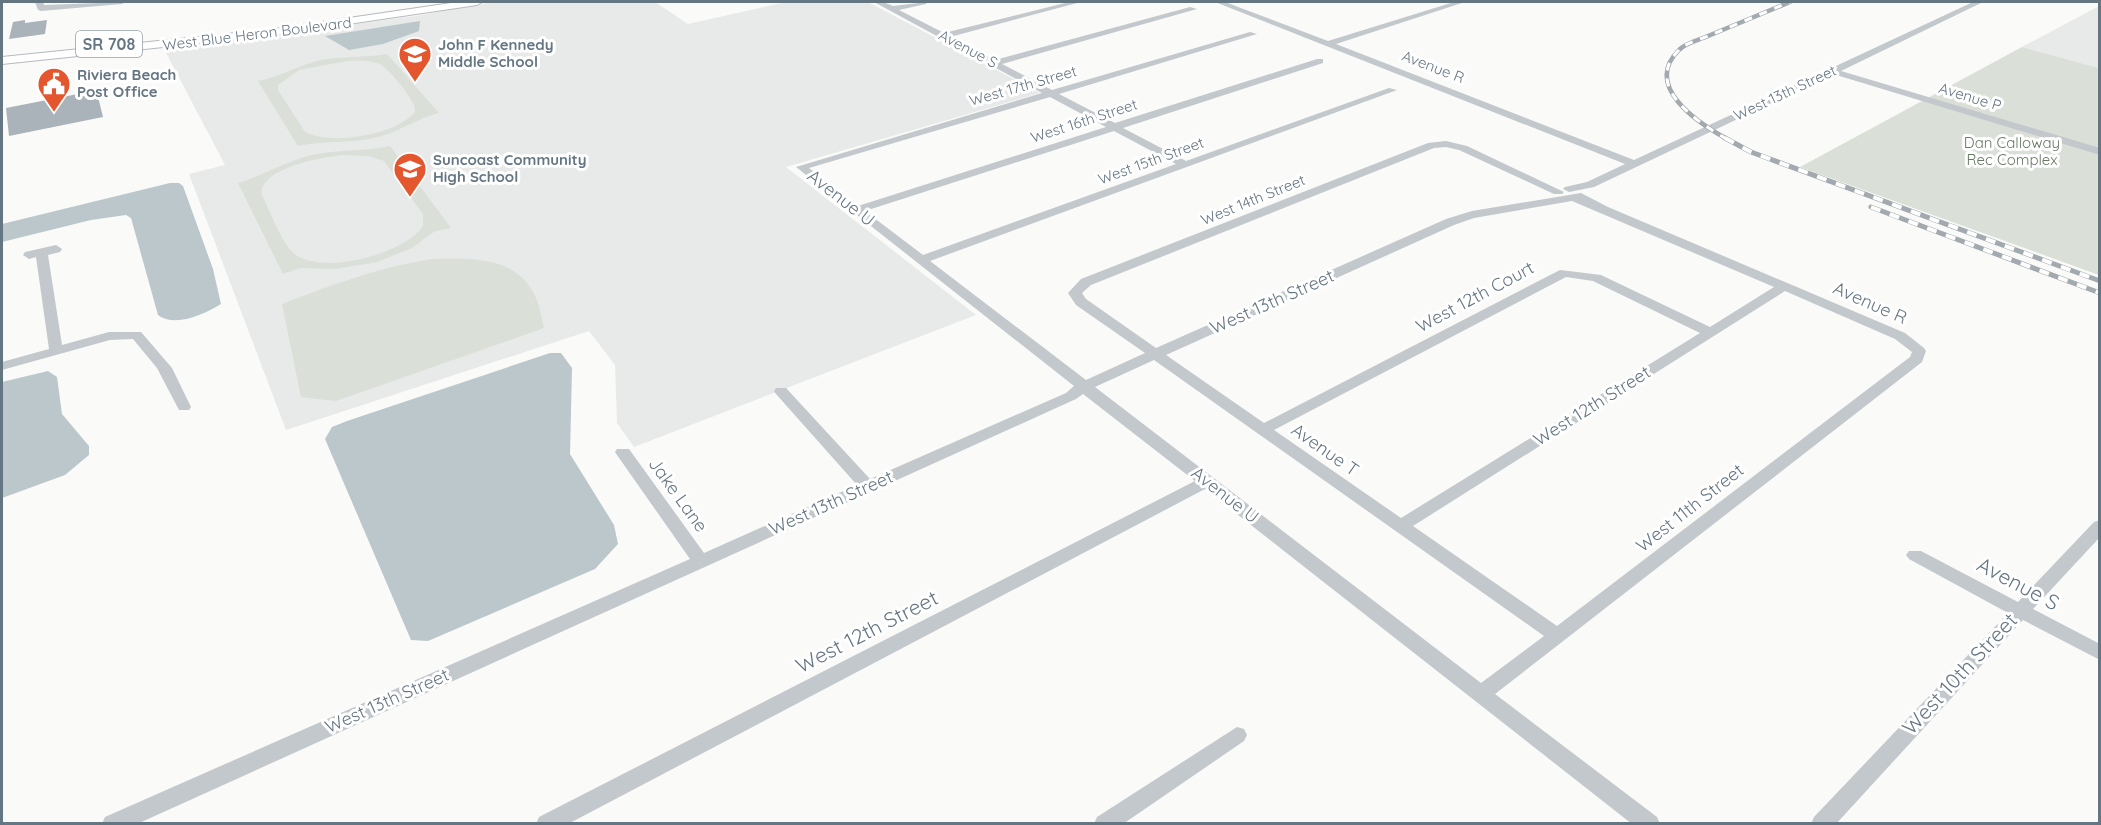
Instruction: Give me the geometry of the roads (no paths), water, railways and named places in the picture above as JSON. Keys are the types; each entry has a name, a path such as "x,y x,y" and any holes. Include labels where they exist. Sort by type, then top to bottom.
{"main road":[{"name":"West Blue Heron Boulevard","path":"2,55 308,22 440,2"},
{"path":"324,26 343,19 452,2"},
{"name":"West Blue Heron Boulevard","path":"2,61 287,31 477,2"},
{"path":"287,31 308,22"}],"street":[{"path":"39,2 41,8 122,2"},
{"name":"Avenue S","path":"878,2 1186,165"},
{"path":"892,9 923,2"},
{"path":"943,36 1077,2"},
{"name":"Avenue R","path":"1219,2 1634,164"},
{"path":"1328,44 1461,2"},
{"name":"West 13th Street","path":"112,824 1071,396 1084,386 1450,222 1568,194 1590,185 1979,2"},
{"path":"994,63 1193,9"},
{"name":"West 17th Street","path":"801,167 1254,34"},
{"name":"West 16th Street","path":"857,210 1320,61"},
{"name":"Avenue P","path":"1832,71 2100,152"},
{"name":"West 15th Street","path":"921,260 1392,90"},
{"name":"Avenue R","path":"1446,144 1463,148 1900,336 1919,351"},
{"name":"West 14th Street","path":"1075,293 1086,282 1432,145 1446,144"},
{"name":"Avenue U","path":"801,167 1649,824"},
{"path":"56,249 35,254 56,350"},
{"name":"West 12th Court","path":"1263,430 1564,273 1596,278 1710,332"},
{"name":"West 12th Street","path":"1401,526 1784,286"},
{"name":"Avenue T","path":"1075,293 1081,302 1556,635"},
{"path":"2,366 109,336 136,335 160,362 174,383 184,407"},
{"name":"West 11th Street","path":"1481,694 1917,359 1919,351"},
{"path":"781,392 868,487"},
{"name":"Jake Lane","path":"623,452 701,561"},
{"name":"West 12th Street","path":"547,824 1207,481"},
{"name":"West 10th Street","path":"1822,824 2100,526"},
{"name":"Avenue S","path":"1915,555 2100,653"},
{"path":"1105,824 1237,735"}],"railway":[{"path":"1727,139 1702,123 1678,102 1670,90 1667,77 1669,64 1679,50 1688,44 1790,2"},
{"path":"1725,138 1751,152 2100,281"},
{"path":"1871,207 2100,293"}],"place":[{"name":"John F Kennedy Middle School","path":"415,83"},
{"name":"Riviera Beach Post Office","path":"54,113"},
{"name":"Suncoast Community High School","path":"410,198"}],"park label":[{"name":"Dan Calloway Rec Complex","path":"2012,152"}]}
